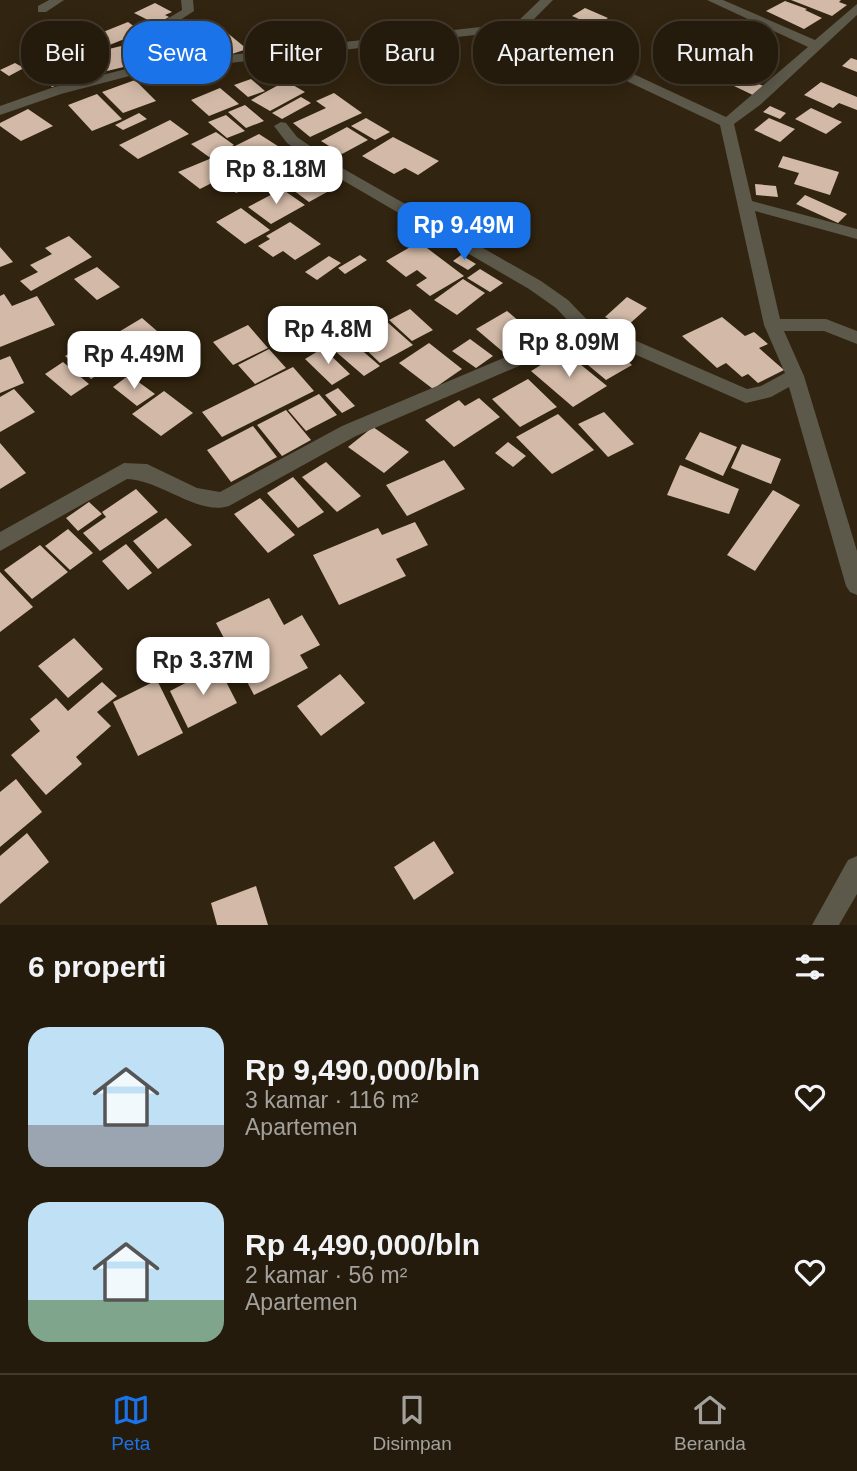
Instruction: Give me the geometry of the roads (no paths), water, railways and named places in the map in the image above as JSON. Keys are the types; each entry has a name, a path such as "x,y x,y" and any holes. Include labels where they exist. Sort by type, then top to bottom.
{"street":[{"path":"42,9 58,0"},
{"path":"172,21 188,11 187,0"},
{"path":"525,21 547,0"},
{"path":"713,0 817,46"},
{"path":"727,123 857,8"},
{"path":"231,59 473,31"},
{"path":"4,106 123,74"},
{"path":"639,82 727,123"},
{"path":"727,123 777,325 795,376 857,586"},
{"path":"281,126 292,140 337,170 535,285 562,304 589,332 628,343 746,396 765,392 795,376"},
{"path":"746,204 857,234"},
{"path":"777,325 826,325 857,338"},
{"path":"0,542 124,471 147,472 194,495 222,500 349,430 589,332"},
{"path":"825,925 857,869"}]}
